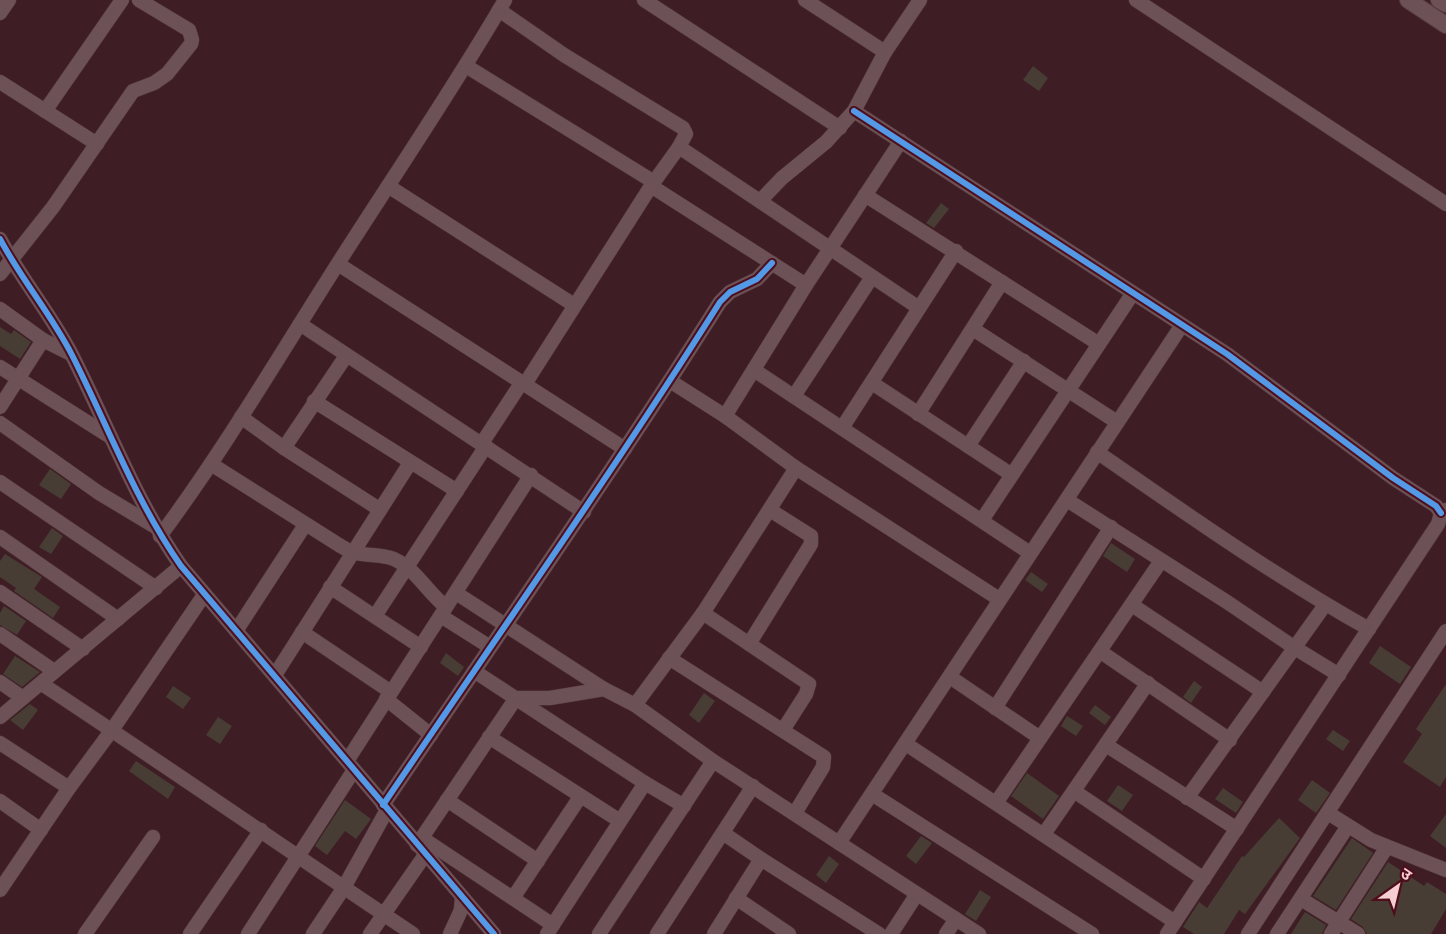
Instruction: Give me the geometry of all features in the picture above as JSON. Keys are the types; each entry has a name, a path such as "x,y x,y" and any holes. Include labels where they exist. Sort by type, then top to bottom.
{"street":[{"path":"0,13 9,0"},
{"path":"45,111 122,0"},
{"path":"0,274 4,248 53,207 134,91 154,83 167,74 192,40 192,35 185,27 139,0"},
{"path":"644,0 840,128"},
{"path":"805,0 885,52"},
{"path":"760,201 782,178 826,142 854,111 885,52 920,0"},
{"path":"1136,0 1446,204"},
{"path":"1408,0 1446,25"},
{"path":"1439,0 1446,4"},
{"path":"157,531 211,464 466,66 502,5 564,55 683,128 685,137 523,383 457,491 375,616"},
{"path":"466,66 806,285"},
{"path":"0,82 97,144"},
{"path":"854,111 1261,378 1393,478 1443,512 1438,524 1167,934"},
{"path":"725,416 830,247 901,141"},
{"path":"679,147 920,308"},
{"path":"388,186 574,305"},
{"path":"865,195 1099,344"},
{"path":"4,248 71,354 157,531 181,566 276,675 385,807 422,846 492,933"},
{"path":"842,428 956,251"},
{"path":"313,934 343,889 385,807 431,735 584,512 720,302 730,292 757,279 772,263"},
{"path":"338,264 625,449"},
{"path":"794,396 872,277"},
{"path":"918,414 1002,282"},
{"path":"982,520 1133,293"},
{"path":"0,309 43,340 71,354"},
{"path":"300,324 584,512"},
{"path":"839,843 1182,325"},
{"path":"973,329 1117,422"},
{"path":"0,407 43,340"},
{"path":"284,448 346,356"},
{"path":"968,447 1024,361"},
{"path":"0,367 109,436"},
{"path":"754,370 1030,553"},
{"path":"670,381 725,416 796,468 999,599"},
{"path":"872,383 1012,475"},
{"path":"314,401 457,491"},
{"path":"241,417 284,448 379,509"},
{"path":"0,423 157,531"},
{"path":"1097,452 1325,605 1369,629"},
{"path":"276,675 410,463"},
{"path":"211,464 305,525 352,552 383,556 408,567 418,576 443,612 490,647"},
{"path":"635,705 703,613 796,468"},
{"path":"248,934 351,766 389,695 531,476"},
{"path":"0,482 156,588"},
{"path":"1067,500 1339,675"},
{"path":"749,644 811,544 811,536 770,510"},
{"path":"236,631 305,525"},
{"path":"995,708 1111,527"},
{"path":"0,537 118,619"},
{"path":"996,803 1161,561"},
{"path":"0,717 181,566"},
{"path":"330,587 421,647"},
{"path":"0,592 83,649"},
{"path":"456,593 604,689 635,705 713,761 980,934"},
{"path":"0,890 204,595"},
{"path":"1132,605 1263,692"},
{"path":"1187,798 1325,605"},
{"path":"703,613 808,684 806,694 783,730"},
{"path":"1248,934 1446,631"},
{"path":"302,632 389,695 431,735"},
{"path":"0,634 54,671"},
{"path":"1101,652 1230,740"},
{"path":"669,658 821,755 825,760 795,813"},
{"path":"474,671 684,806"},
{"path":"950,677 1040,738"},
{"path":"0,682 23,698"},
{"path":"1044,834 1148,683"},
{"path":"42,684 413,934"},
{"path":"516,698 550,698 604,689"},
{"path":"370,934 384,914 447,800 516,698"},
{"path":"489,737 620,821"},
{"path":"0,743 69,788"},
{"path":"906,744 1175,922"},
{"path":"1106,745 1237,829"},
{"path":"599,934 713,761"},
{"path":"422,846 513,898 550,929 645,783"},
{"path":"657,934 753,786"},
{"path":"1074,791 1204,879"},
{"path":"872,794 1092,934"},
{"path":"513,898 580,797"},
{"path":"447,800 538,861"},
{"path":"0,801 40,830"},
{"path":"1328,813 1387,847 1446,870"},
{"path":"1278,934 1348,826"},
{"path":"190,934 261,830"},
{"path":"723,833 879,934"},
{"path":"85,934 153,837"},
{"path":"1335,928 1387,847"},
{"path":"714,934 760,859"},
{"path":"891,934 917,894"},
{"path":"450,934 461,910 462,897"},
{"path":"736,898 782,932"},
{"path":"1301,898 1335,928 1358,934"},
{"path":"946,934 956,919"}],"building":[{"path":"1033,66 1048,78 1039,91 1023,80"},
{"path":"941,203 949,209 934,228 926,223"},
{"path":"0,327 11,334 14,330 31,342 20,359 0,346"},
{"path":"50,469 71,484 61,499 39,485"},
{"path":"52,528 63,536 51,554 39,547"},
{"path":"1111,543 1135,559 1127,572 1103,556"},
{"path":"5,554 42,577 34,589 60,607 53,618 14,591 16,588 0,577 0,561"},
{"path":"1031,572 1048,584 1042,592 1025,580"},
{"path":"4,606 26,621 17,635 0,625 0,613"},
{"path":"1380,646 1411,667 1400,684 1369,663"},
{"path":"446,653 464,667 458,676 440,663"},
{"path":"15,656 40,672 22,687 3,674"},
{"path":"1194,681 1202,687 1191,703 1183,697"},
{"path":"1446,684 1446,777 1440,787 1403,762 1422,734 1416,729"},
{"path":"173,686 191,698 183,709 166,697"},
{"path":"704,693 715,701 699,723 689,715"},
{"path":"30,704 38,710 23,730 10,720"},
{"path":"1095,705 1111,717 1105,725 1089,713"},
{"path":"1067,716 1083,726 1076,736 1061,726"},
{"path":"218,717 232,726 220,744 206,735"},
{"path":"1333,730 1350,741 1343,751 1326,739"},
{"path":"136,761 175,787 168,799 129,771"},
{"path":"1027,773 1059,796 1043,819 1011,796"},
{"path":"1312,780 1330,793 1316,813 1298,800"},
{"path":"1118,785 1133,795 1122,811 1107,801"},
{"path":"1223,788 1243,802 1236,813 1215,799"},
{"path":"345,800 371,819 356,839 345,831 327,855 315,846"},
{"path":"1446,814 1446,848 1430,836"},
{"path":"1279,818 1300,838 1245,914 1239,910 1224,934 1194,934 1183,927 1199,902 1207,908 1242,856 1244,857"},
{"path":"921,836 932,843 916,864 906,856"},
{"path":"1352,838 1373,853 1336,910 1313,896"},
{"path":"829,856 839,864 826,883 816,875"},
{"path":"1388,862 1424,886 1427,882 1446,894 1446,909 1431,934 1367,934 1363,927 1351,919"},
{"path":"980,890 991,897 976,921 965,914"},
{"path":"1305,912 1326,925 1322,934 1291,934"}],"cycle path":[{"path":"854,111 1227,354 1393,478 1436,506 1441,513"},
{"path":"0,239 64,340 136,489 181,566 494,934"},
{"path":"383,805 596,492 720,302 730,292 757,279 772,263"}]}
